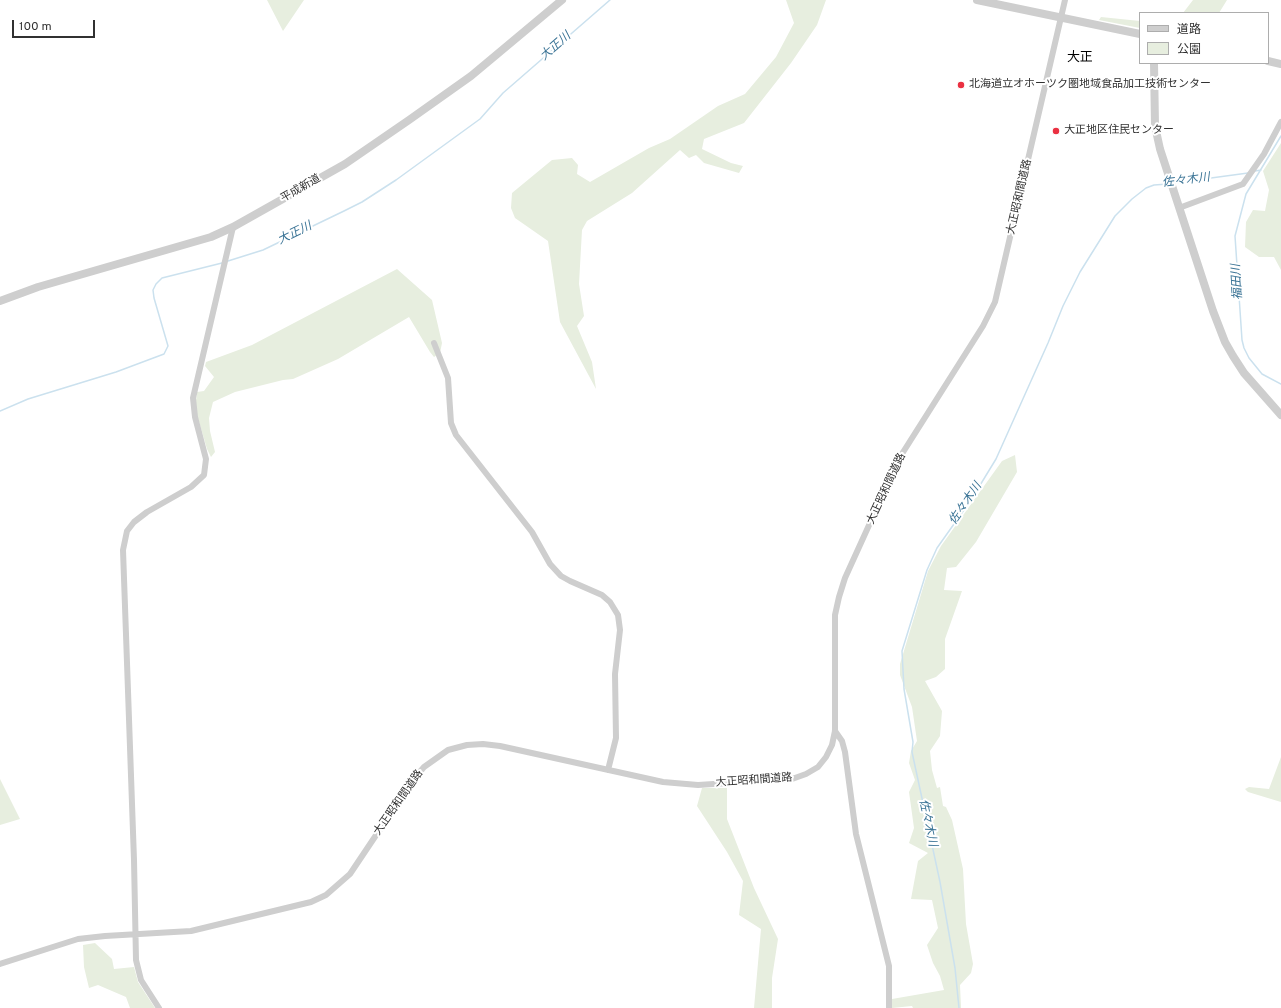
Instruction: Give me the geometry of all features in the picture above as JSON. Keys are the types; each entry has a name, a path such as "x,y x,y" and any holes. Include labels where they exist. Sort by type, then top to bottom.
{"street":[{"name":"平成新道","path":"0,301 38,287 211,237 233,227 345,164 409,120 471,76 562,0"},
{"path":"976,0 1139,34"},
{"name":"大正昭和間道路","path":"0,964 78,939 191,931 311,902 326,895 350,874 417,775 424,767 448,750 467,745 488,745 663,782 698,785 792,779 806,774 818,767 826,757 832,745 835,731 835,615 845,578 900,457 983,326 995,302 1065,0"},
{"path":"1269,61 1281,64"},
{"path":"1154,64 1154,126 1179,208 1225,342 1244,373 1281,414"},
{"path":"1179,208 1244,184 1255,169 1281,122"},
{"path":"159,1008 138,972 136,960 134,860 126,666 124,538 130,526 139,517 191,487 204,475 206,460 195,418 193,398 226,265 233,227"},
{"path":"434,343 448,378 451,423 456,435 532,532 550,564 570,581 610,602 618,615 620,630 615,674 616,738 608,770"},
{"path":"835,731 842,742 856,834 888,966 888,1008"}],"green space":[{"path":"267,0 304,0 283,31"},
{"path":"786,0 826,0 817,25 791,63 744,123 704,139 702,149 731,163 743,166 739,173 704,163 696,155 689,158 680,150 632,193 587,221 582,230 579,284 584,316 577,326 592,362 596,389 560,322 548,241 515,218 511,208 512,193 552,160 572,158 578,165 577,174 590,182 649,148 670,139 718,106 745,94 776,57 794,23"},
{"path":"1193,0 1227,0 1220,12 1184,12"},
{"path":"1101,17 1139,21 1139,28 1099,20"},
{"path":"1281,143 1281,270 1274,257 1259,257 1245,247 1246,222 1253,210 1265,211 1269,190 1263,171"},
{"path":"397,269 432,300 442,343 440,353 434,357 409,317 338,359 293,379 283,380 235,392 213,402 209,418 210,431 215,452 211,457 207,449 195,408 197,392 204,391 214,377 205,366 206,362 252,345"},
{"path":"1015,455 1017,472 976,542 956,567 947,568 944,590 962,591 945,639 945,669 936,677 925,681 942,711 940,736 930,751 932,770 937,788 940,787 943,806 946,807 952,820 963,869 966,924 973,964 971,973 960,985 961,1008 913,1008 912,1006 892,1008 892,999 944,990 940,976 933,963 927,945 938,928 932,900 911,899 918,861 928,853 909,843 914,828 909,792 915,780 909,763 911,751 917,741 912,707 900,675 900,664 928,571 941,546 1002,461"},
{"path":"1281,757 1281,802 1248,792 1245,789 1249,787 1269,789"},
{"path":"0,779 20,819 0,825"},
{"path":"702,788 727,788 727,819 754,888 778,939 772,978 772,1008 754,1008 761,929 739,915 743,881 727,852 697,806"},
{"path":"95,943 112,959 114,969 134,967 138,982 155,1008 130,1008 126,997 98,985 89,988 84,967 83,945"}],"waterway":[{"name":"大正川","path":"228,261 263,250 344,211 362,202 396,180 480,119 503,93 610,0"},
{"name":"福田川","path":"1281,136 1246,194 1235,236 1242,340 1244,348 1249,358 1262,374 1281,384"},
{"name":"佐々木川","path":"1255,171 1261,170"},
{"name":"佐々木川","path":"1174,183 1248,173"},
{"name":"佐々木川","path":"959,1008 955,968 940,882 912,752 913,742 904,689 902,651 927,570 937,548 971,500 996,459 1063,306 1080,272 1115,216 1132,199 1146,188 1154,185 1168,184"},
{"name":"大正川","path":"0,411 28,399 116,372 164,354 168,346 154,298 153,290 156,284 162,278 222,263"}],"place":[{"name":"北海道立オホーツク圏地域食品加工技術センター","path":"961,85"},
{"name":"大正地区住民センター","path":"1056,131"}],"district":[{"name":"大正","path":"1080,58"}]}
